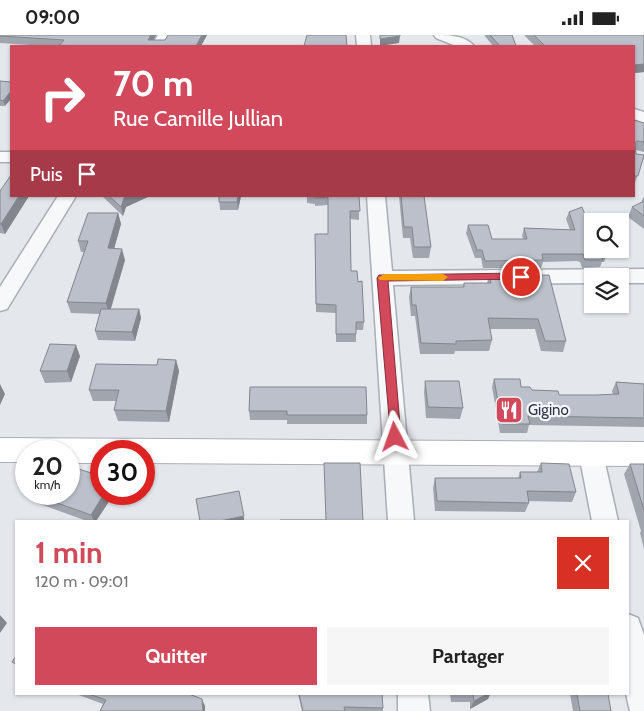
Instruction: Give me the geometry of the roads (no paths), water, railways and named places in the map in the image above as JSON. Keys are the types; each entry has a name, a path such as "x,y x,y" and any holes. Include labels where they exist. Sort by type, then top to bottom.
{"main road":[{"path":"0,450 644,454"}],"street":[{"path":"441,35 465,45"},
{"path":"0,304 66,197"},
{"path":"376,197 401,520"},
{"path":"382,278 584,276"},
{"path":"629,276 644,276"},
{"path":"591,454 605,520"},
{"path":"629,633 644,707"},
{"path":"413,695 414,711"}],"place":[{"name":"Gigino","path":"509,410"}]}
